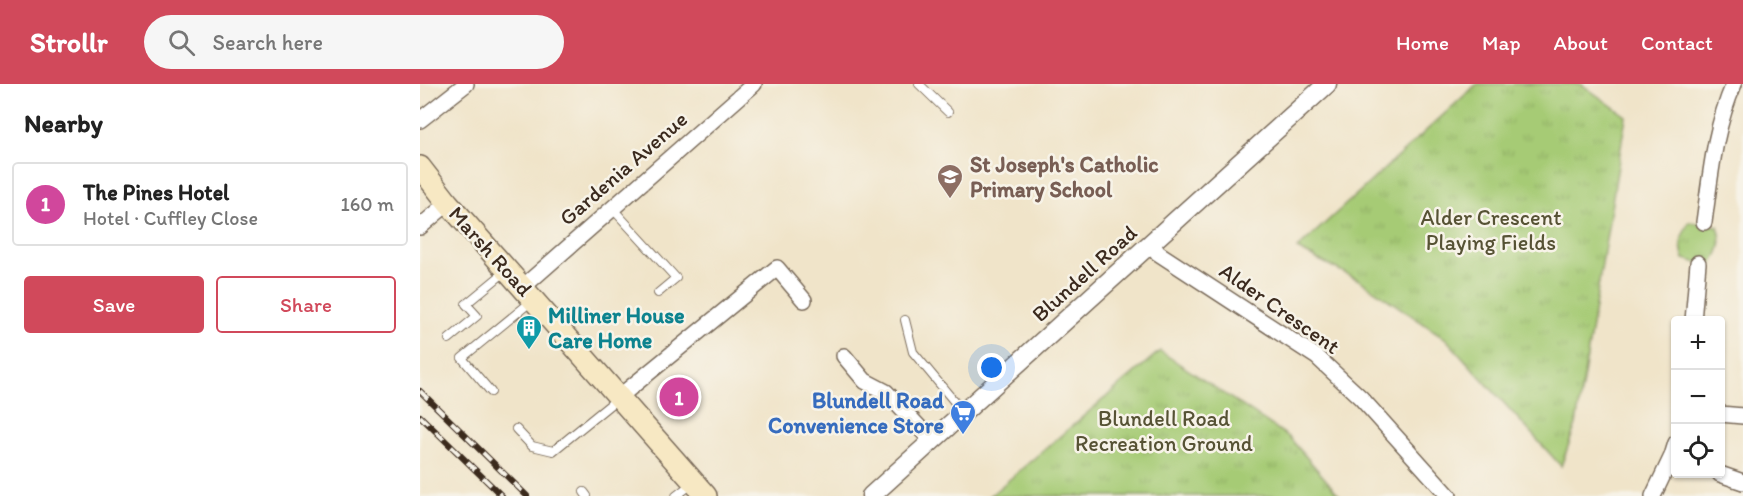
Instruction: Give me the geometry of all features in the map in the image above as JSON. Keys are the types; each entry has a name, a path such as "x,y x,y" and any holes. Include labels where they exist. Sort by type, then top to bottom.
{"main road":[{"name":"Marsh Road","path":"420,167 448,203 700,489"}],"street":[{"path":"420,120 466,84"},
{"name":"Gardenia Avenue","path":"528,293 612,208 754,84"},
{"name":"Blundell Road","path":"871,496 1327,84"},
{"path":"1704,222 1716,135 1734,84"},
{"path":"420,227 448,203"},
{"name":"Alder Crescent","path":"1152,244 1158,253 1317,357 1361,398 1449,496"},
{"path":"1693,316 1698,263"},
{"path":"619,397 777,268 804,300"},
{"path":"844,356 865,381 886,392 932,441"},
{"path":"1725,414 1743,416"},
{"path":"1653,496 1671,458"},
{"path":"1725,476 1743,482"}],"lane":[{"path":"920,84 948,112"},
{"path":"612,208 676,278 658,293"},
{"path":"449,339 477,316 466,304 507,270"},
{"path":"491,392 462,358 528,293"},
{"path":"904,320 913,352 963,412"},
{"path":"516,429 532,446 553,450 619,397"},
{"path":"676,496 700,489"}],"green space":[{"name":"Alder Crescent Playing Fields","path":"1477,84 1581,84 1626,116 1576,424 1561,466 1446,339 1359,280 1297,249"},
{"path":"1689,222 1718,226 1720,245 1713,262 1698,263 1684,259 1682,240"},
{"name":"Blundell Road Recreation Ground","path":"1160,351 1289,437 1340,496 990,496"}],"railway":[{"path":"420,391 527,496"},
{"path":"420,416 502,496"}],"place":[{"name":"St Joseph's Catholic Primary School","path":"950,200"},
{"name":"Milliner House Care Home","path":"529,351"},
{"name":"The Pines Hotel","path":"679,397"},
{"name":"Blundell Road Convenience Store","path":"963,436"}]}
